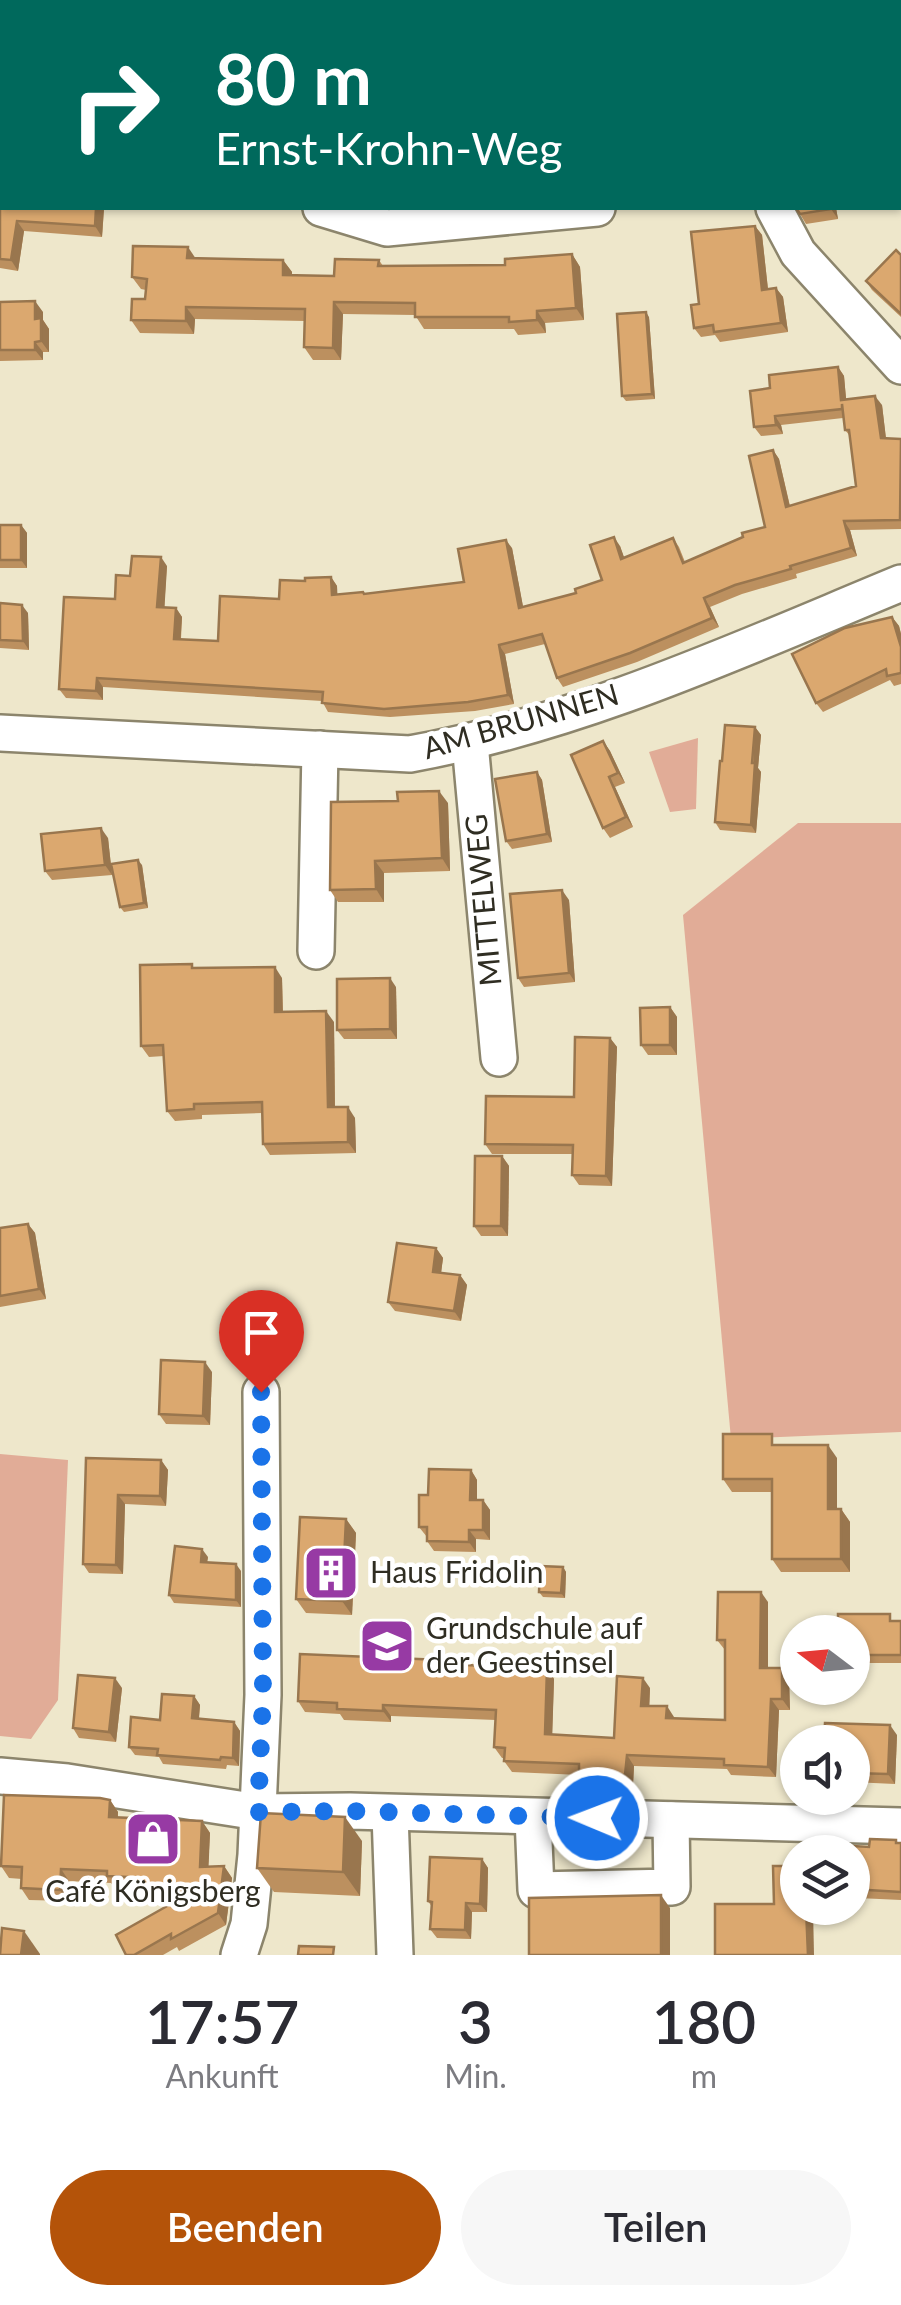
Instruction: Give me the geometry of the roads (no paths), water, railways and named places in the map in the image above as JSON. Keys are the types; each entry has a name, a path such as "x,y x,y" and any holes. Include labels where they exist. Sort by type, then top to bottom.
{"street":[{"path":"328,210 387,228 577,210"},
{"path":"775,210 798,253 901,366"},
{"name":"AM BRUNNEN","path":"0,734 410,754 470,743 577,712 771,638 901,583"},
{"name":"MITTELWEG","path":"470,743 499,1058"},
{"path":"316,951 320,749"},
{"path":"238,1955 249,1924 258,1812 263,1677 261,1392"},
{"path":"0,1776 67,1782 258,1812 350,1811 901,1826"},
{"path":"390,1814 395,1955"},
{"path":"534,1817 536,1890 672,1887 670,1820"}],"place":[{"name":"Haus Fridolin","path":"331,1573"},
{"name":"Grundschule auf der Geestinsel","path":"387,1646"},
{"name":"Café Königsberg","path":"153,1839"}]}
